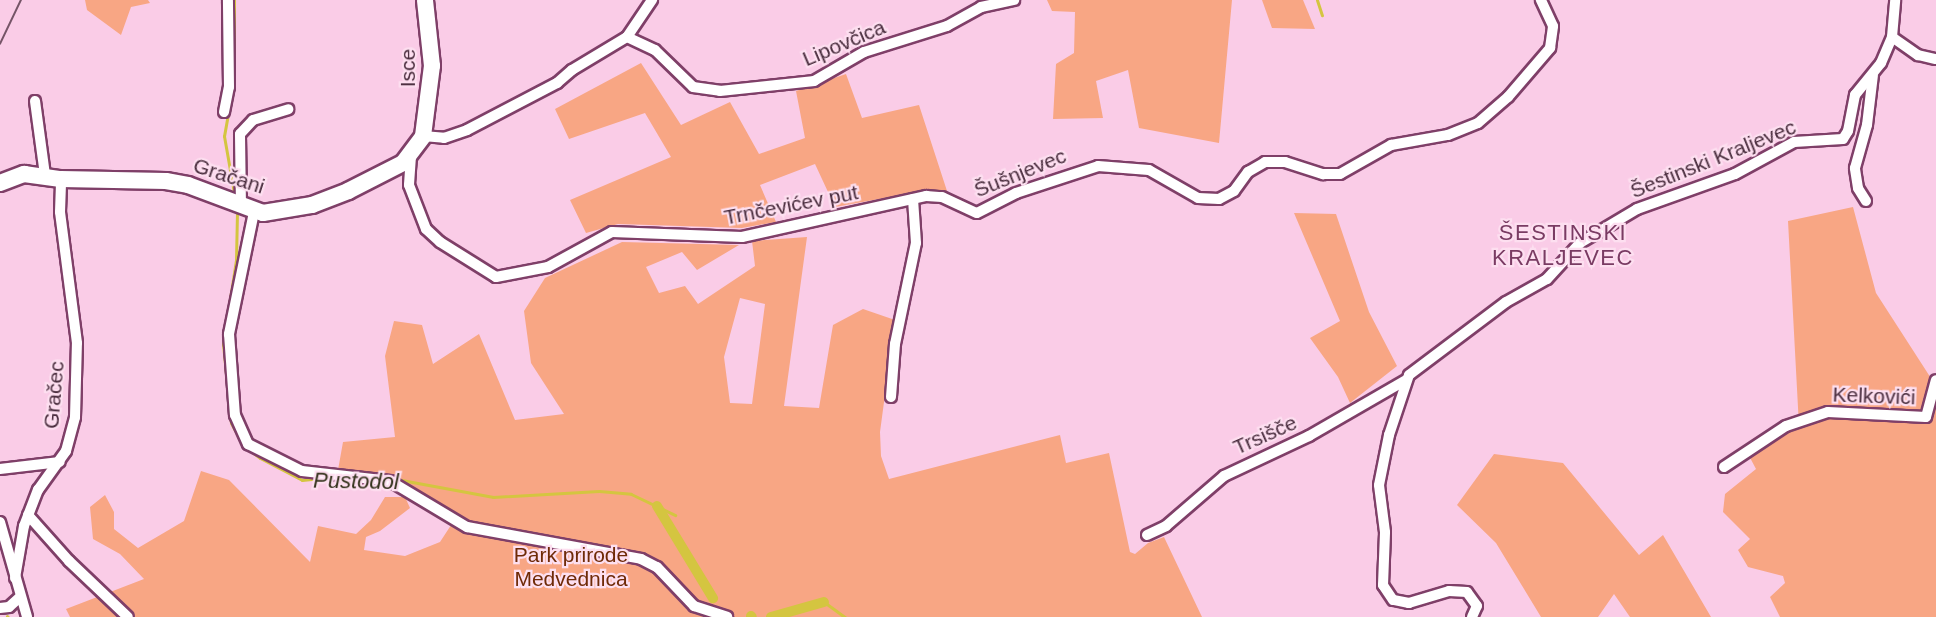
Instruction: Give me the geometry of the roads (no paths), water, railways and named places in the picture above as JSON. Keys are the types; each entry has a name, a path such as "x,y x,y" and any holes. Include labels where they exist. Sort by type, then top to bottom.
{"street":[{"path":"224,112 229,87 228,0"},
{"name":"Isce","path":"423,136 432,66 425,0"},
{"path":"423,136 444,138 507,110 627,37 652,0"},
{"name":"Lipovčica","path":"627,37 655,50 693,87 720,91 814,81 864,52 947,26 981,7 1014,0"},
{"name":"Šušnjevec","path":"913,199 942,197 977,213 1016,193 1098,166 1149,170 1190,195 1207,201 1227,196 1248,172 1265,162 1285,162 1323,174 1347,172 1391,145 1460,131 1495,109 1550,48 1553,26 1541,0"},
{"name":"Šestinski Kraljevec","path":"1406,380 1442,348 1470,333 1506,302 1546,279 1580,243 1637,209 1735,174 1794,142 1843,139 1848,131 1855,95 1873,75 1892,37 1895,0"},
{"path":"1892,37 1918,55 1936,59"},
{"path":"1866,201 1855,168 1871,104 1873,75"},
{"name":"Gračec","path":"15,578 20,537 38,490 60,462 73,429 76,401 77,343 71,275 53,177 35,101"},
{"path":"288,109 253,120 240,134 248,210 229,334 232,389 238,428 248,444 291,467 381,479 467,527 641,559 657,567 694,606 727,617"},
{"name":"Gračani","path":"0,183 24,174 166,181 200,189 248,210 312,205 392,171 411,156 423,136"},
{"name":"Trnčevićev put","path":"411,156 409,185 420,219 434,237 501,277 548,267 612,232 742,237 913,199"},
{"path":"392,171 409,185"},
{"path":"891,397 896,333 916,243 913,199"},
{"path":"1406,380 1389,435 1379,485 1385,532 1383,585 1394,600 1409,603 1449,591 1467,592 1477,606 1472,617"},
{"name":"Trsišče","path":"1147,535 1166,526 1224,476 1318,432 1406,380"},
{"name":"Kelkovići","path":"1724,466 1786,426 1828,412 1926,417 1936,380"},
{"path":"0,469 60,462"},
{"path":"28,515 69,561 128,617"},
{"path":"0,522 19,598 27,617"},
{"path":"0,608 9,608 19,598"}],"waterway":[{"name":"Pustodol","path":"234,0 234,68"},
{"path":"1317,0 1322,15"},
{"name":"Pustodol","path":"234,80 224,136 234,193"},
{"name":"Pustodol","path":"237,212 236,260 223,344 231,423 244,446 260,458 302,480 321,478"},
{"name":"Pustodol","path":"396,479 493,497 599,491 631,494 675,515"},
{"path":"657,506 713,598"},
{"name":"Pustodol","path":"824,602 845,617"},
{"path":"771,617 824,602"}],"tram line":[{"path":"0,44 21,0"}],"district":[{"name":"ŠESTINSKI KRALJEVEC","path":"1563,244"}],"park label":[{"name":"Park prirode Medvednica","path":"571,567"}]}
